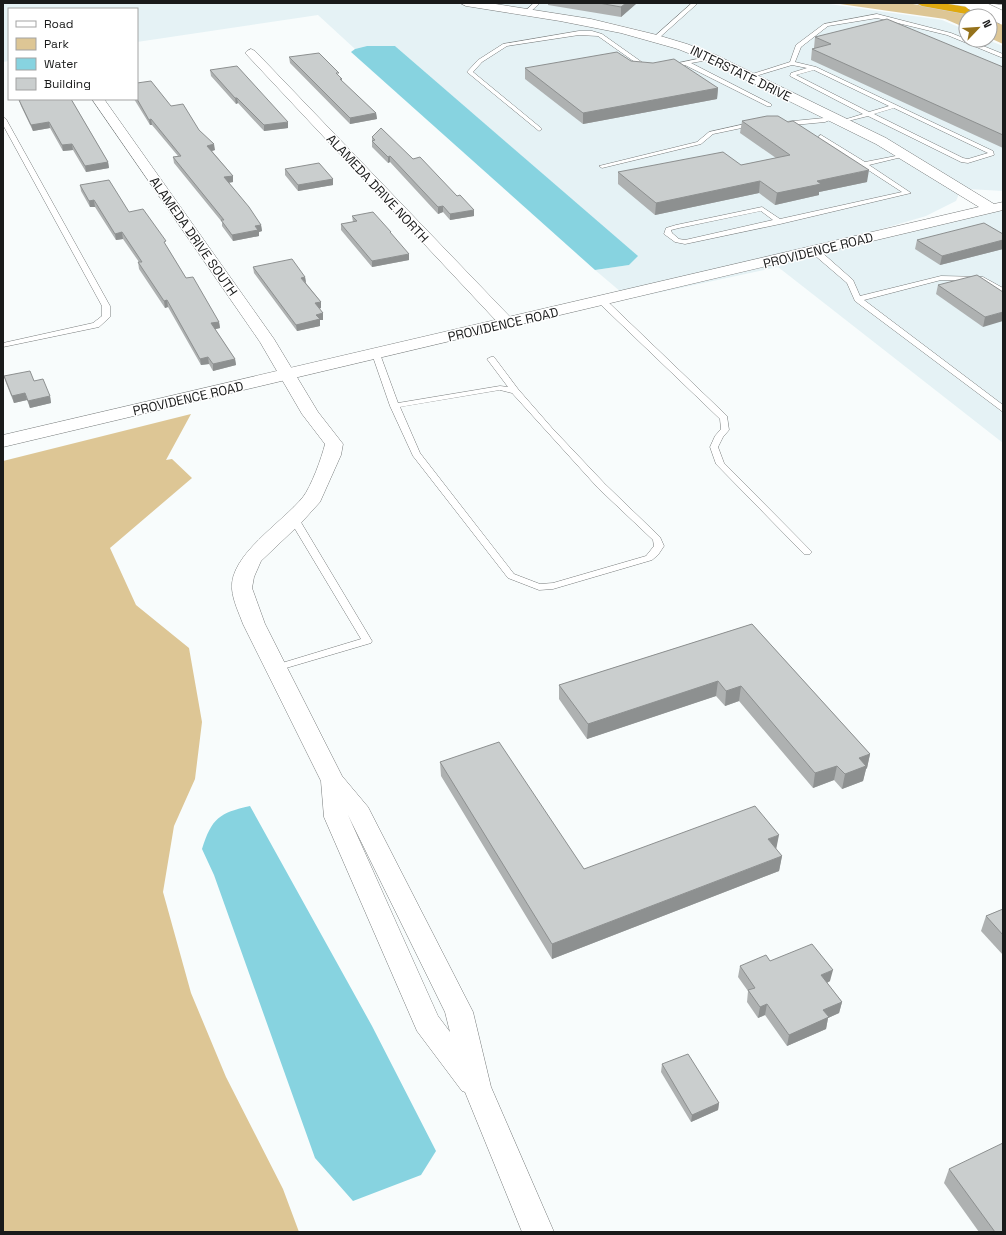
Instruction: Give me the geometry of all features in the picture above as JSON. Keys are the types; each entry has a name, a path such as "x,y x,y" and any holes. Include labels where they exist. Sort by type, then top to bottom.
{"highway":[{"path":"922,3 1003,17"},
{"path":"960,3 1003,9"}],"street":[{"name":"INTERSTATE DRIVE","path":"466,3 527,12 595,28 657,37 712,58 904,155 966,193 998,208"},
{"path":"971,3 1003,17"},
{"path":"990,3 1003,9"},
{"name":"ALAMEDA DRIVE NORTH","path":"251,53 506,323"},
{"name":"ALAMEDA DRIVE SOUTH","path":"99,100 268,342 281,362 286,374 334,444 332,455 313,498 294,519"},
{"path":"873,236 931,218 951,210 963,202 966,193 1003,194"},
{"name":"PROVIDENCE ROAD","path":"3,441 815,251 873,236 998,208"},
{"path":"294,519 252,558 244,577 242,588 244,598 254,624 333,781 356,807 409,916 459,1012 476,1087 538,1232"},
{"path":"333,781 336,817 427,1023 476,1087"}],"lane":[{"path":"527,12 537,3"},
{"path":"657,37 695,3"},
{"path":"792,63 798,46 826,25 877,16 949,34 1003,56"},
{"path":"539,129 470,72 480,61 504,45 579,33 595,28 600,35 641,64 658,67 712,58"},
{"path":"686,63 769,105"},
{"path":"749,76 792,63 814,68 991,152 992,154 968,161 961,160 793,76 793,74 814,68"},
{"path":"778,124 837,120 869,114 895,106"},
{"path":"3,119 106,306 106,317 96,325 3,345"},
{"path":"602,166 699,143 711,133 764,124"},
{"path":"780,222 762,209 678,226 668,229 668,234 677,241 685,242 780,222 908,193 821,137"},
{"path":"864,164 904,155"},
{"path":"815,251 850,282 858,299 1003,409"},
{"path":"858,299 941,278 982,279 1003,291"},
{"path":"602,301 724,418 725,430 719,436 714,447 720,464 807,552"},
{"path":"376,354 404,432 416,454 511,576 539,587 553,586 648,558 655,553 659,546 657,539 627,513 595,480 516,390 491,359"},
{"path":"394,406 500,388 516,390"},
{"path":"276,668 367,641 294,519"},
{"path":"383,924 409,916"}],"shaded area":[{"path":"3,3 452,3 573,22 631,33 707,59 875,143 959,194 956,201 926,216 868,233 621,292 595,270 629,265 637,256 395,46 367,46 355,49 318,15 138,42 138,8 8,8 8,61 3,62"},
{"path":"480,3 822,3 942,20 958,27 958,48 998,48 998,44 1003,46 1003,191 968,189 718,57 689,45 610,23"},
{"path":"1003,210 1003,443 778,267 629,299"}],"green space":[{"path":"833,3 907,3 958,12 958,25 945,19"},
{"path":"998,22 1003,24 1003,44 998,42"},
{"path":"191,414 166,460 172,459 192,478 110,548 136,605 189,648 202,722 195,779 174,826 163,892 191,993 226,1077 283,1189 299,1232 3,1232 3,461"}],"water":[{"path":"367,46 395,46 638,256 629,265 595,270 351,52 355,49"},
{"path":"250,806 372,1026 436,1151 421,1175 353,1201 315,1158 214,875 202,849 209,830 218,818 231,811"}],"building":[{"path":"599,3 626,3 621,7"},
{"path":"887,19 1003,67 1003,135 812,49 831,44 815,37"},
{"path":"617,52 631,61 653,63 674,59 718,88 583,113 525,68"},
{"path":"319,53 339,73 336,73 342,79 340,79 376,113 350,118 289,57"},
{"path":"237,66 288,122 264,125 237,98 235,98 210,70"},
{"path":"151,81 171,106 183,104 199,130 214,144 207,146 233,176 224,177 249,207 261,225 255,226 258,230 232,235 221,220 224,220 173,157 181,156 151,119 149,120 138,100 138,83"},
{"path":"19,100 72,100 108,162 85,166 72,144 62,145 49,122 31,125"},
{"path":"767,116 778,116 788,122 793,121 869,170 817,181 821,184 777,193 760,181 656,203 618,172 723,152 741,165 790,155 742,121"},
{"path":"381,128 413,159 420,157 457,196 460,195 474,210 450,214 443,206 438,207 390,156 388,157 372,141 375,140 372,137"},
{"path":"319,163 333,179 298,185 285,169"},
{"path":"109,180 129,212 143,209 166,241 164,242 186,278 193,277 219,322 211,323 235,359 213,364 208,357 200,359 167,300 164,301 138,262 142,262 122,232 115,234 94,200 89,201 80,185"},
{"path":"373,212 409,254 372,261 341,224 357,221 352,216"},
{"path":"984,223 1003,234 1003,240 942,256 917,240"},
{"path":"292,259 305,277 301,278 321,302 315,303 323,313 316,315 320,319 296,325 253,267"},
{"path":"977,275 1003,292 1003,312 985,317 938,285"},
{"path":"30,371 34,381 43,379 50,396 28,401 25,393 12,396 4,376"},
{"path":"752,624 870,754 859,758 866,766 845,774 837,766 815,773 741,686 726,691 718,681 588,724 559,685"},
{"path":"499,742 584,869 755,806 779,835 768,839 782,856 552,944 440,762"},
{"path":"1003,909 1003,935 986,916"},
{"path":"812,944 833,970 821,975 842,1002 823,1010 829,1017 789,1035 767,1004 760,1007 748,990 755,988 740,966 766,955 770,961"},
{"path":"688,1054 719,1103 692,1115 662,1064"},
{"path":"1003,1143 1003,1232 995,1232 949,1169"}]}
